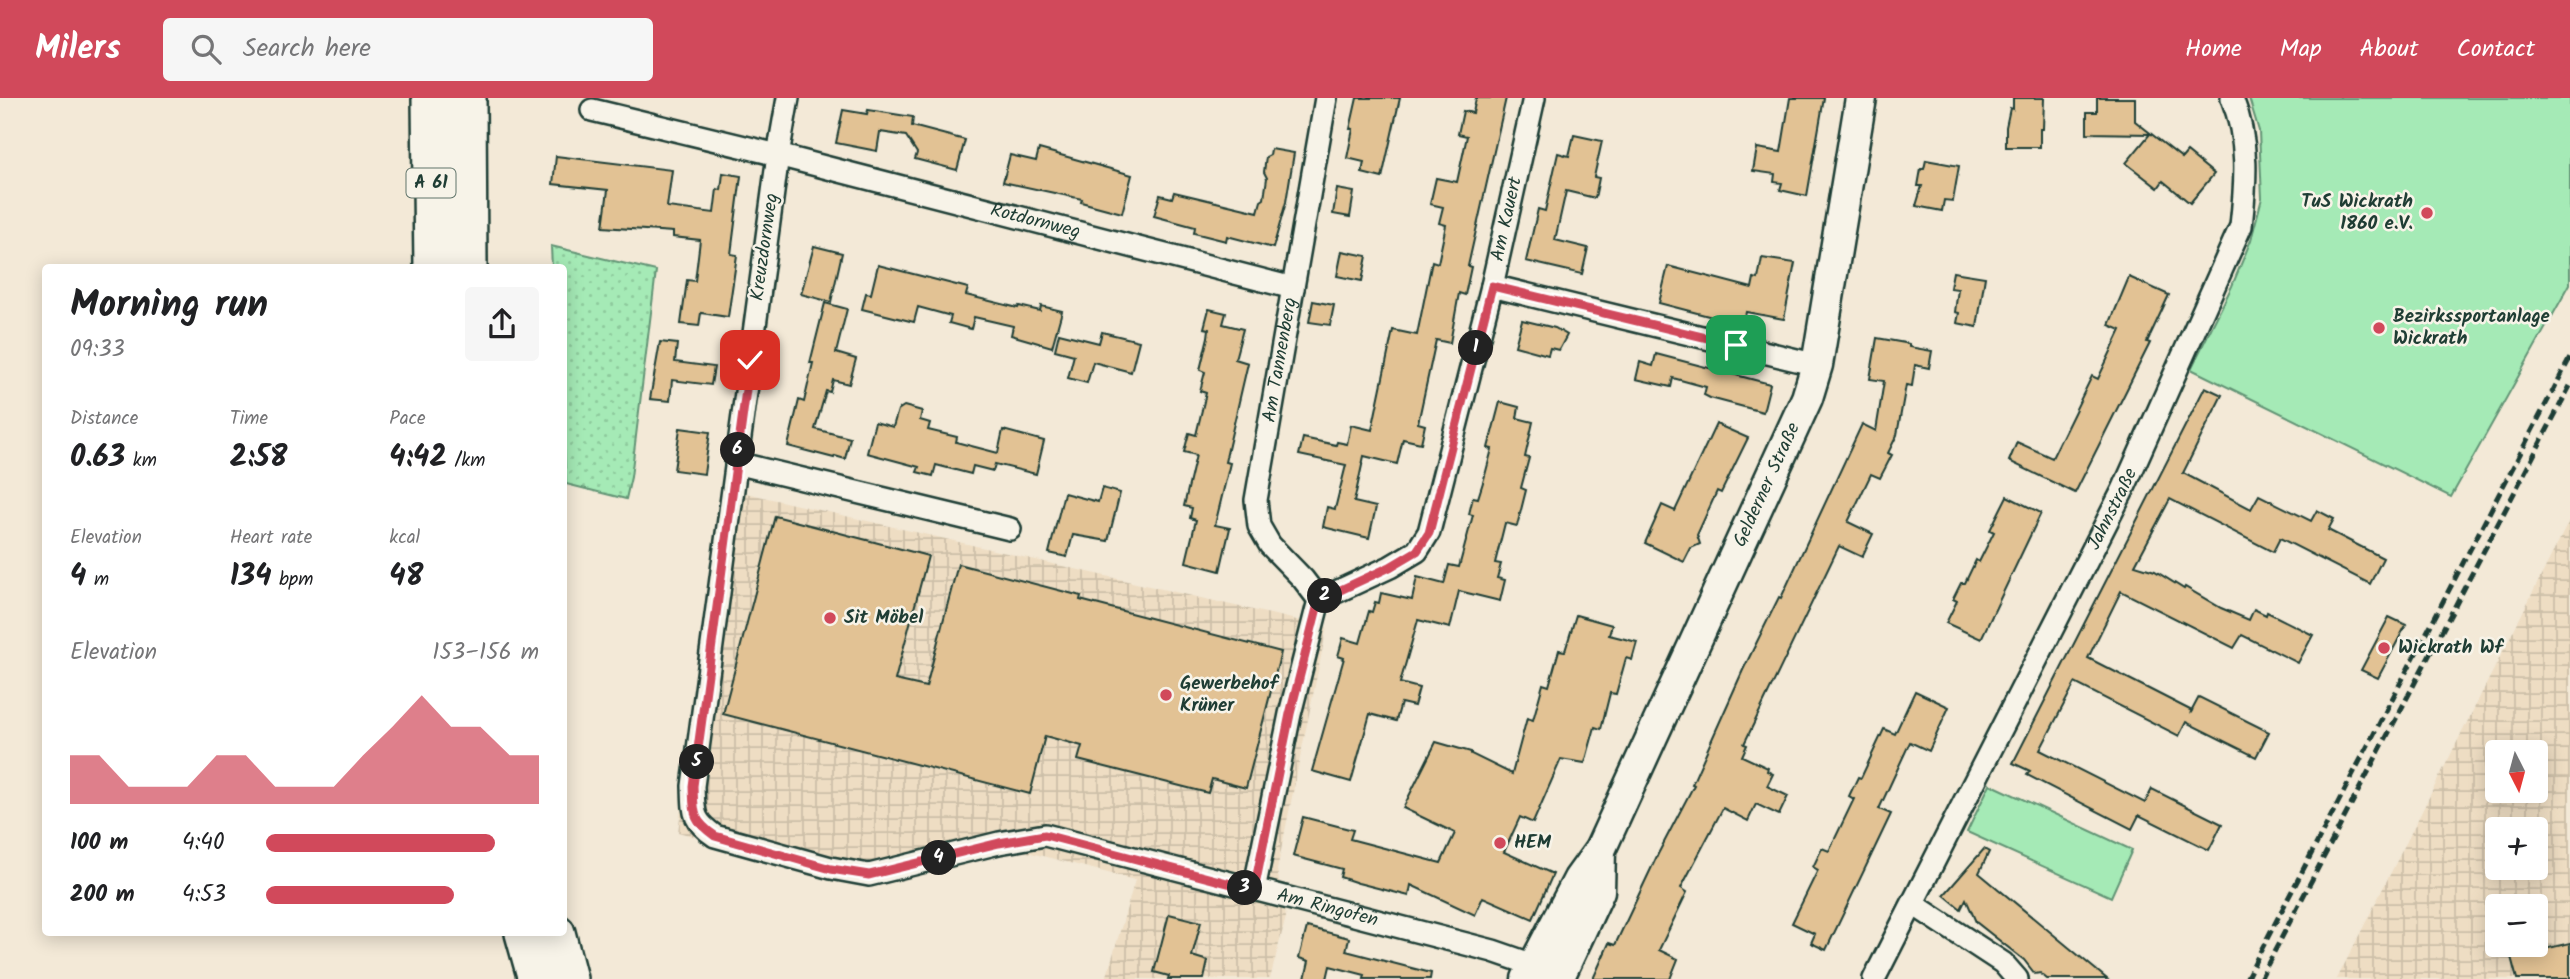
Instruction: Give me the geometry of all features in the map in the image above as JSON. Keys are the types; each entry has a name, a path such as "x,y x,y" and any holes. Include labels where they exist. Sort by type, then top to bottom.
{"highway":[{"name":"A 61","path":"431,98 433,264"},
{"name":"A 61","path":"467,98 468,264"},
{"path":"527,936 558,965"}],"main road":[{"name":"Gelderner Straße","path":"1545,975 1579,878 1600,850 1807,398 1818,365 1861,98"}],"street":[{"name":"Kreuzdornweg","path":"694,815 693,786 778,155 788,98"},
{"name":"Am Tannenberg","path":"1319,600 1270,545 1259,526 1256,500 1326,98"},
{"name":"Am Kauert","path":"1319,600 1390,567 1417,551 1429,533 1492,286 1534,98"},
{"name":"Jahnstraße","path":"1874,979 2123,491 2241,226 2246,178 2245,149 2232,98"},
{"path":"592,110 778,155"},
{"name":"Rotdornweg","path":"778,155 1293,288"},
{"path":"1492,286 1818,365"},
{"path":"736,463 1010,529"},
{"path":"1254,890 1290,714 1319,600"},
{"name":"Am Ringofen","path":"694,815 700,825 715,836 831,869 869,875 999,843 1045,835 1493,951 1545,975"},
{"path":"1913,904 2003,963 2017,979"}],"shaded area":[{"path":"724,488 1327,627 1277,870 1286,917 1270,979 1106,979 1135,880 1008,847 867,883 678,832"},
{"path":"2570,519 2570,979 2337,979"}],"green space":[{"name":"Bezirkssportanlage Wickrath","path":"2249,98 2570,98 2570,284 2451,497 2191,369 2232,286 2251,240 2262,198 2259,131"},
{"path":"551,246 656,271 626,499 567,484 567,264 552,264"},
{"path":"1990,784 2132,850 2111,897 1967,832"}],"building":[{"path":"1357,98 1400,98 1382,178 1362,173 1364,162 1347,158"},
{"path":"1476,98 1506,98 1468,266 1471,267 1465,295 1459,293 1450,343 1436,340 1418,423 1425,425 1421,443 1403,439 1397,464 1364,456 1354,502 1376,507 1369,538 1323,527 1327,507 1335,509 1346,465 1299,455 1303,438 1336,445 1337,442 1347,444 1351,425 1372,430 1393,330 1417,335 1432,261 1438,263 1446,225 1439,223 1443,207 1430,204 1436,178 1457,182 1467,136 1458,134 1463,111 1473,113"},
{"path":"1790,98 1824,98 1807,196 1780,190 1782,183 1774,182 1775,174 1753,171 1757,148 1781,152"},
{"path":"2013,98 2044,98 2040,147 2006,147 2006,127 2010,108 2013,109"},
{"path":"2097,98 2135,98 2135,121 2182,158 2187,152 2214,174 2190,203 2163,181 2158,188 2126,163 2150,134 2087,133 2087,112 2097,112"},
{"path":"843,110 867,114 868,110 913,117 912,126 965,140 957,170 915,159 917,153 906,136 880,132 877,151 836,143"},
{"path":"1574,135 1602,141 1594,177 1599,178 1595,198 1566,191 1555,240 1588,248 1582,274 1526,261 1538,209 1545,211 1558,153 1569,156"},
{"path":"1039,149 1132,175 1122,213 1081,202 1082,199 1003,182 1010,155 1036,161"},
{"path":"1271,149 1294,153 1286,202 1273,248 1227,236 1226,241 1194,233 1195,227 1154,216 1160,195 1172,198 1174,192 1258,212 1264,199 1266,157 1270,155"},
{"path":"556,156 672,170 667,207 714,213 717,189 721,190 723,173 741,176 731,254 737,255 728,317 701,313 699,326 681,324 687,280 695,281 700,240 673,237 673,232 603,227 608,190 553,184"},
{"path":"1926,160 1959,166 1953,201 1944,200 1942,211 1916,206 1922,186 1918,186 1921,169 1924,169"},
{"path":"1337,189 1354,192 1350,217 1333,214"},
{"path":"814,246 842,253 831,302 801,294"},
{"path":"1342,251 1367,256 1362,281 1337,276"},
{"path":"1762,258 1795,263 1784,319 1746,312 1743,325 1659,303 1668,266 1752,288 1754,278 1758,279"},
{"path":"878,265 968,288 966,295 1018,308 1019,306 1040,311 1041,306 1062,311 1052,347 1011,335 1013,326 974,317 971,329 949,323 951,316 918,307 914,322 862,309 866,293 871,294"},
{"path":"1953,272 1985,277 1977,327 1957,323 1959,313 1955,312 1958,289 1950,288"},
{"path":"2129,277 2169,295 2147,342 2150,343 2075,493 2009,461 2017,442 2052,458 2092,376 2098,379 2121,330 2109,325"},
{"path":"1313,301 1334,305 1330,325 1309,322"},
{"path":"825,303 847,309 836,353 856,359 849,384 833,380 830,392 826,391 815,429 850,438 845,459 788,446 799,400 804,402 813,363 810,363"},
{"path":"1209,309 1226,313 1223,324 1243,329 1235,359 1248,363 1225,462 1230,463 1215,525 1230,528 1220,571 1186,562 1196,520 1190,518 1192,508 1184,506 1196,455 1184,452 1189,433 1196,435 1206,393 1200,391 1205,372 1200,370 1208,337 1209,329 1204,328"},
{"path":"1522,320 1555,328 1567,335 1559,350 1550,348 1548,355 1515,346"},
{"path":"1102,332 1139,341 1131,372 1093,362 1087,383 1068,378 1074,355 1055,350 1059,333 1099,343"},
{"path":"1877,338 1932,351 1929,368 1915,365 1912,386 1906,385 1897,435 1888,453 1892,455 1880,478 1871,474 1848,522 1873,534 1862,557 1839,546 1744,744 1747,745 1742,756 1768,768 1767,771 1773,774 1767,786 1788,796 1779,815 1756,804 1748,821 1723,808 1681,888 1687,892 1659,950 1678,959 1670,979 1593,979 1609,943 1615,945 1694,785 1692,784 1743,670 1779,597 1781,598 1862,424 1876,431 1884,381 1870,379"},
{"path":"660,342 677,344 675,362 714,367 711,385 672,380 670,401 650,399"},
{"path":"1656,354 1770,384 1763,412 1710,398 1704,395 1706,387 1673,378 1671,387 1636,379 1640,362 1653,366"},
{"path":"2205,387 2222,395 2183,473 2251,509 2259,495 2311,521 2317,510 2334,519 2328,530 2383,558 2370,584 2280,538 2273,552 2170,499 2135,565 2155,571 2184,589 2185,587 2221,608 2249,620 2254,609 2266,615 2267,612 2313,635 2298,663 2242,635 2234,648 2121,591 2088,658 2192,711 2199,697 2269,732 2256,757 2186,722 2179,736 2075,683 2040,750 2145,803 2152,789 2222,824 2209,850 2139,815 2132,829 2027,775 2030,771 2013,763"},
{"path":"1500,402 1519,407 1517,418 1533,422 1525,457 1529,458 1521,488 1526,490 1517,526 1505,523 1495,563 1501,564 1497,578 1505,580 1500,601 1459,591 1450,628 1418,620 1400,683 1419,688 1414,706 1401,703 1396,721 1370,714 1351,782 1312,771 1344,658 1338,656 1343,638 1360,643 1369,611 1372,612 1375,602 1379,603 1381,593 1412,600 1417,577 1444,584 1449,565 1459,567 1473,515 1469,514 1473,497 1478,498 1492,449 1488,448"},
{"path":"904,406 922,411 920,420 930,423 928,430 957,437 956,442 998,453 1003,430 1044,441 1036,474 995,464 993,471 973,466 971,474 936,465 933,476 917,472 919,467 867,453 875,422 893,427 898,410"},
{"path":"1716,424 1748,438 1721,493 1717,491 1697,535 1700,544 1691,548 1684,562 1645,543 1662,505 1675,511"},
{"path":"680,428 710,432 704,474 674,470"},
{"path":"1102,488 1120,493 1108,541 1073,535 1067,557 1049,553 1064,493 1098,502"},
{"path":"2007,496 2041,513 1981,639 1946,623 1957,601 1953,599 1961,583 1965,583 1976,560 1979,562 1994,532 1990,530"},
{"path":"775,516 928,556 895,680 926,687 958,564 1081,596 1080,600 1281,652 1246,788 1212,779 1208,793 1078,760 1082,746 1045,736 1030,794 723,714"},
{"path":"1576,615 1612,625 1609,635 1637,642 1632,660 1626,658 1616,694 1610,693 1601,729 1595,727 1585,763 1561,759 1533,823 1520,817 1504,852 1553,874 1533,919 1483,897 1475,915 1411,885 1409,896 1340,877 1342,869 1293,856 1303,817 1353,830 1350,839 1441,863 1455,833 1403,808 1436,742 1471,752 1512,774 1527,718 1533,720 1543,684 1549,686 1559,650 1565,651"},
{"name":"Wickrath Wf","path":"2389,617 2406,625 2378,678 2361,670"},
{"path":"1915,691 1949,707 1929,751 1910,742 1879,809 1891,814 1826,950 1811,943 1815,934 1792,923 1818,870 1813,867 1822,848 1829,851 1854,799 1849,796 1858,777 1861,778 1884,729 1895,734"},
{"path":"1984,849 1989,852 1979,873 2107,979 2047,979 2040,973 2035,974 2024,960 1976,922 1966,899 1961,909 1944,895"},
{"path":"1169,914 1201,922 1192,956 1208,961 1204,979 1168,979 1169,976 1154,972"},
{"path":"1307,927 1349,938 1346,951 1431,973 1430,979 1364,979 1365,975 1330,966 1327,979 1305,979 1309,961 1299,958"},
{"path":"2570,943 2570,979 2517,979 2511,957 2548,957 2548,948"}],"railway":[{"path":"2246,979 2570,358"},
{"path":"2260,979 2570,386"}],"place":[{"name":"TuS Wickrath 1860 e.V.","path":"2427,213"},
{"name":"Bezirkssportanlage Wickrath","path":"2379,328"},
{"name":"Sit Möbel","path":"830,618"},
{"name":"Wickrath Wf","path":"2384,648"},
{"name":"Gewerbehof Krüner","path":"1166,695"},
{"name":"HEM","path":"1500,843"}],"route":[{"path":"750,360 693,786 694,815 700,825 715,836 831,869 869,875 999,843 1045,835 1254,890 1290,714 1319,600 1390,567 1417,551 1429,533 1492,286 1736,345"}]}
